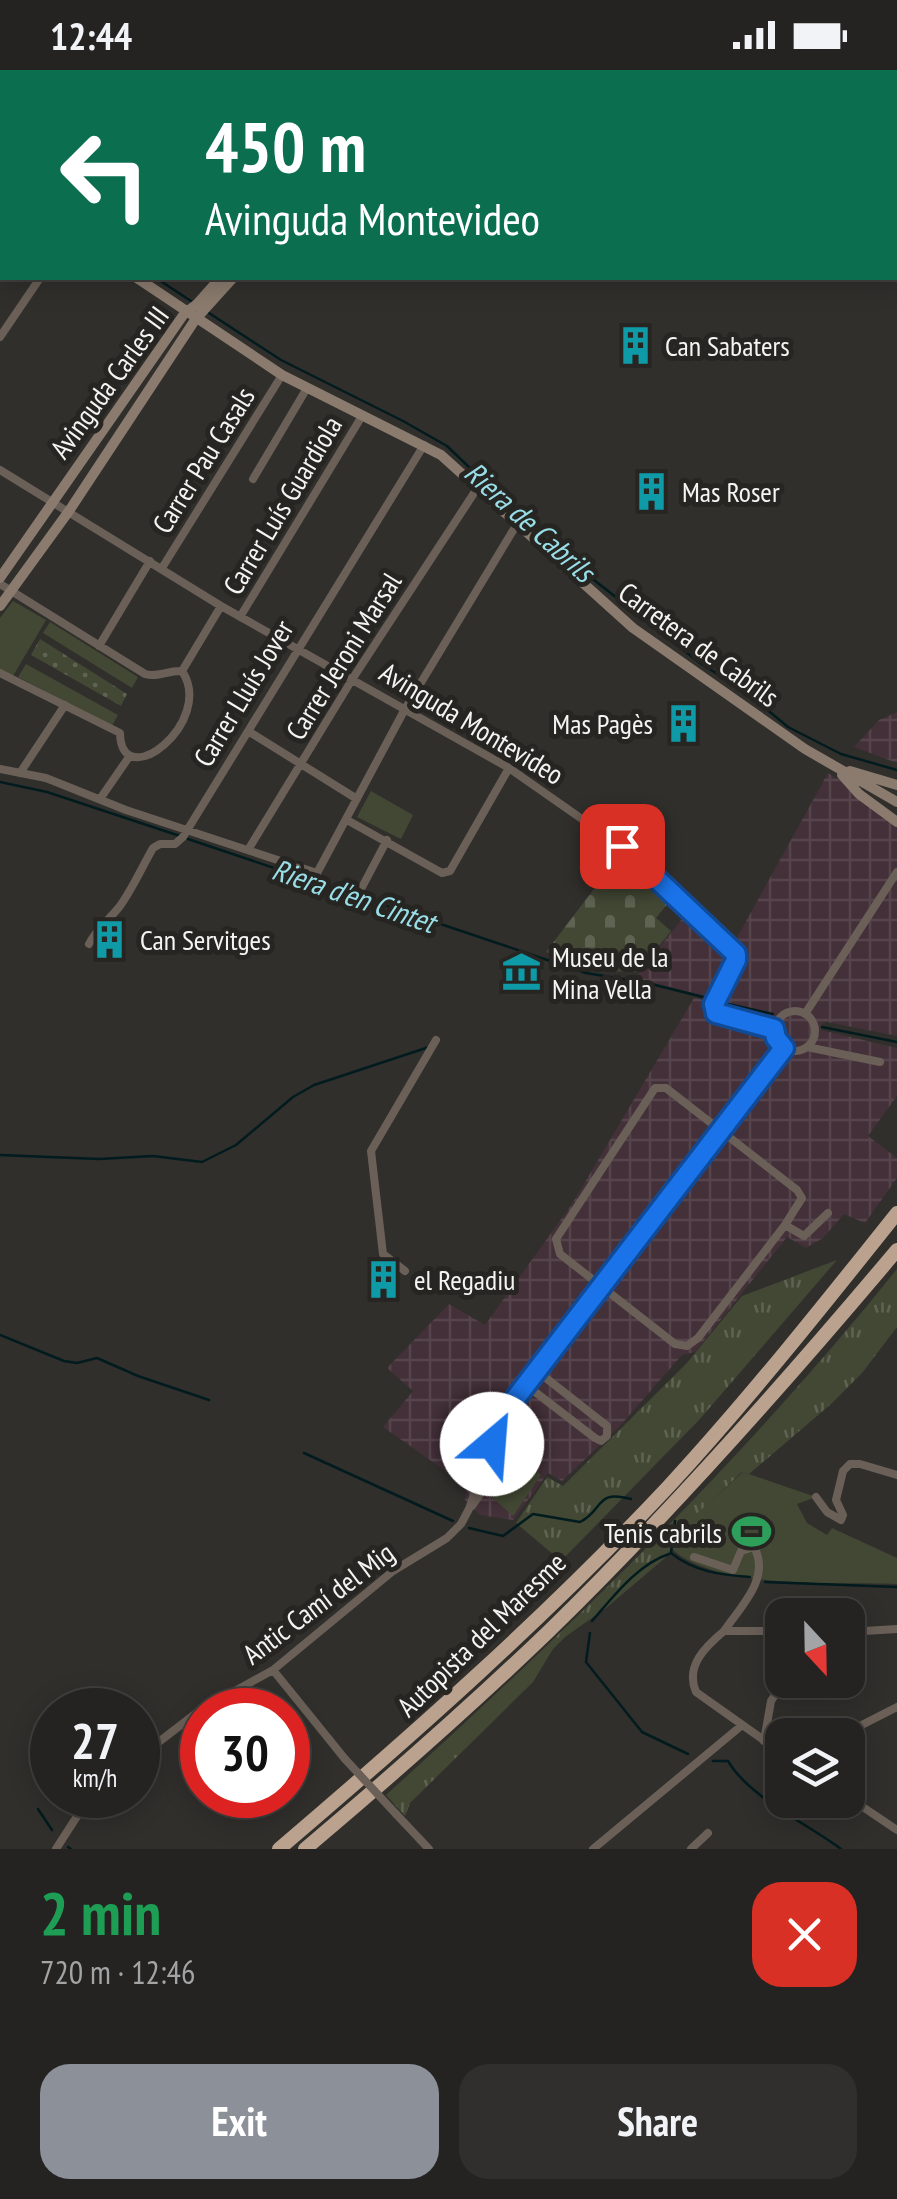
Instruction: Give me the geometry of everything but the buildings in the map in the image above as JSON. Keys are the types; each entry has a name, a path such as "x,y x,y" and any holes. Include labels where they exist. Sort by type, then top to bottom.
{"highway":[{"name":"Autopista del Maresme","path":"279,1849 494,1660 667,1487 800,1336 897,1213"},
{"name":"Autopista del Maresme","path":"305,1849 394,1774 548,1632 792,1374 897,1250"}],"street":[{"path":"0,337 39,280"},
{"name":"Carretera de Cabrils","path":"141,280 202,307 282,376 424,445 478,486 633,628 835,767 897,802"},
{"path":"202,307 219,280"},
{"path":"202,307 232,280"},
{"name":"Avinguda Carles III","path":"4,584 52,500 161,346 202,307"},
{"name":"Avinguda Carles III","path":"4,584 69,511 202,307"},
{"path":"161,346 173,346 172,355"},
{"name":"Carrer Pau Casals","path":"162,568 282,376"},
{"path":"253,479 307,388"},
{"name":"Carrer Luís Guardiola","path":"240,617 362,416"},
{"name":"Carrer Lluís Jover","path":"89,944 98,926 122,903 153,848 176,844 187,830 424,445"},
{"name":"Avinguda Montevideo","path":"0,470 221,606 510,768 622,846 736,954 714,1004 716,1013 774,1029"},
{"name":"Carrer Jeroni Marsal","path":"248,850 353,678 478,486"},
{"path":"0,769 46,778 317,873 405,709 516,524"},
{"path":"99,646 150,561"},
{"path":"0,606 4,584 146,674 182,671"},
{"path":"182,671 221,606"},
{"path":"0,673 120,733 120,742 129,757 138,759 149,756 177,732 188,706 188,685 182,671"},
{"path":"20,773 65,705"},
{"path":"248,730 357,800"},
{"path":"100,799 129,757"},
{"path":"835,767 897,785"},
{"path":"835,767 859,794 897,822"},
{"path":"347,820 442,873 450,870 510,768"},
{"path":"360,891 386,840"},
{"path":"804,1014 897,872"},
{"path":"804,1014 784,1014 774,1029 784,1048 794,1052 808,1047 880,1062"},
{"path":"804,1014 815,1030 808,1047"},
{"path":"405,1271 383,1254 371,1152 436,1040"},
{"path":"469,1509 475,1491 470,1463 478,1446 784,1048"},
{"path":"656,1088 666,1088 797,1190 802,1198 785,1225 698,1338 687,1346 675,1344 560,1254 556,1239 656,1088"},
{"path":"785,1225 804,1236 828,1213"},
{"path":"526,1386 594,1438 608,1436 607,1426 537,1371"},
{"path":"473,1474 481,1479 492,1476 498,1465 491,1437 498,1421"},
{"path":"477,1453 493,1454"},
{"path":"816,1497 841,1520 843,1515 836,1500 846,1467 854,1462 897,1475"},
{"name":"Antic Camí del Mig","path":"160,1741 199,1712 273,1670 393,1571 446,1538 461,1524 492,1476"},
{"path":"694,1557 733,1570 740,1551 754,1547 758,1553 758,1580 694,1665 691,1680 696,1692 764,1741 773,1698"},
{"path":"865,1631 897,1629"},
{"path":"724,1630 765,1631"},
{"path":"273,1670 345,1759 430,1849"},
{"path":"865,1723 897,1707"},
{"path":"593,1849 741,1726"},
{"path":"865,1808 897,1830"},
{"path":"56,1849 76,1818"},
{"path":"691,1849 708,1834"}],"shaded area":[{"path":"897,712 897,763 854,747 879,720"},
{"path":"828,773 897,816 897,1036 827,1022 821,1030 897,1048 897,1096 868,1136 897,1158 897,1178 865,1223 844,1214 823,1238 806,1248 787,1237 695,1352 682,1355 619,1427 562,1481 548,1473 513,1520 480,1515 465,1500 467,1486 383,1427 413,1391 387,1368 449,1304 485,1325 572,1204 694,998 708,1001 710,997 635,978 693,905 734,943"}],"green space":[{"path":"13,601 46,620 13,676 0,669 0,618"},
{"path":"50,622 138,677 132,688 43,633"},
{"path":"40,639 127,694 121,706 31,655"},
{"path":"26,664 118,715 112,726 18,677"},
{"path":"371,791 413,815 401,839 357,817"},
{"path":"622,852 673,897 656,918 671,931 638,972 603,971 546,952"},
{"path":"837,1260 699,1420 561,1561 516,1523 547,1477 563,1486 686,1364 742,1296"},
{"path":"897,1269 897,1327 862,1373 831,1404 749,1474 742,1472 693,1518 665,1558 565,1637 533,1682 410,1803 405,1816 386,1795 652,1542 778,1409"},
{"path":"499,1437 541,1475 513,1516 487,1493 501,1472"},
{"name":"Tenis cabrils","path":"743,1472 816,1497 797,1504 807,1523 827,1535 832,1528 897,1558 897,1584 747,1578 692,1562 672,1549 692,1518"}],"waterway":[{"name":"Riera de Cabrils","path":"159,280 194,303"},
{"name":"Riera de Cabrils","path":"209,313 281,360 447,446 545,540 788,727 841,754 897,770"},
{"name":"Riera d'en Cintet","path":"0,782 47,792 180,836"},
{"name":"Riera d'en Cintet","path":"188,839 586,973 711,999"},
{"name":"Riera d'en Cintet","path":"724,1003 773,1014"},
{"name":"Riera d'en Cintet","path":"822,1027 897,1042"},
{"path":"0,1155 99,1159 153,1156 202,1162 236,1145 293,1097 314,1085 429,1047"},
{"path":"0,1335 64,1361 77,1363 97,1358 209,1400"},
{"path":"304,1453 453,1521"},
{"path":"469,1528 503,1536 533,1514 580,1522 605,1499 631,1499"},
{"path":"675,1521 671,1553 709,1571 750,1577"},
{"path":"592,1621 637,1573 669,1554"},
{"path":"765,1582 897,1587"},
{"path":"590,1633 586,1662 642,1732 688,1754"},
{"path":"713,1761 728,1761 764,1798 841,1849"},
{"path":"44,1818 52,1830"}],"place":[{"name":"Can Sabaters","path":"635,345"},
{"name":"Mas Roser","path":"652,491"},
{"name":"Mas Pagès","path":"683,723"},
{"name":"Can Servitges","path":"110,939"},
{"name":"Museu de la Mina Vella","path":"522,972"},
{"name":"el Regadiu","path":"384,1279"},
{"name":"Tenis cabrils","path":"752,1532"}],"route":[{"path":"492,1444 498,1421 784,1048 774,1029 716,1013 714,1004 736,954 622,846"}]}
